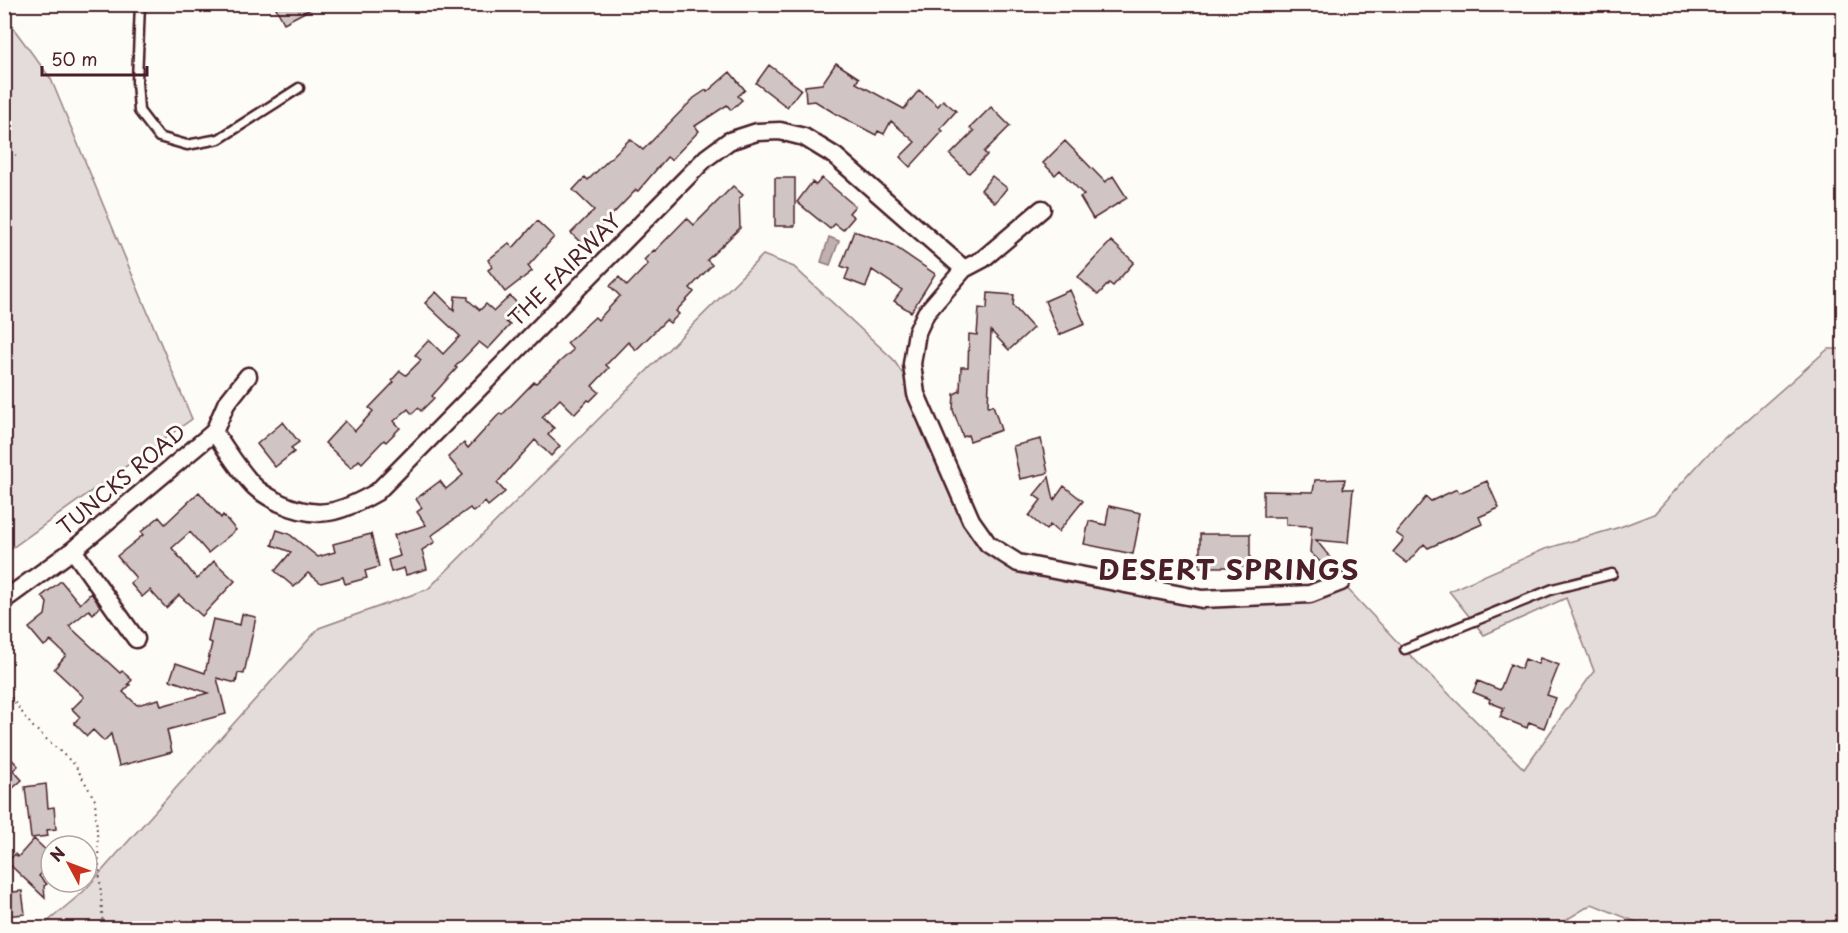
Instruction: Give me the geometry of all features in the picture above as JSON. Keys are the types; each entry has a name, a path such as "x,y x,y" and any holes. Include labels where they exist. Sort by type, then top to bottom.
{"street":[{"name":"THE FAIRWAY","path":"214,432 254,487 269,498 312,513 332,513 352,506 377,492 706,158 729,141 756,132 780,131 804,137 835,156 964,269"},
{"path":"1042,209 983,259 964,269 926,313 916,332 912,364 916,394 971,520 988,544 1018,563 1202,599 1310,594 1341,582"},
{"name":"TUNCKS ROAD","path":"4,600 73,550 214,432 226,404 248,376"},
{"path":"73,550 136,639"}],"lane":[{"path":"140,4 137,81 139,111 159,137 187,145 219,139 299,88"},
{"path":"1405,649 1553,589 1612,574"}],"path":[{"path":"4,159 16,155"},
{"path":"4,688 32,726 75,765 95,800 102,928"},
{"path":"1792,928 1807,922 1844,921"}],"shaded area":[{"path":"5,17 51,79 192,419 5,553"},
{"path":"829,237 839,241 830,265 821,262"},
{"path":"763,255 794,267 893,359 916,394 971,520 998,551 1231,599 1341,582 1524,769 1594,671 1566,598 1484,635 1449,591 1545,549 1620,527 1654,514 1707,455 1828,349 1843,349 1843,928 1651,928 1592,904 1553,928 40,928 81,894 99,894 99,874 319,628 428,589"}],"building":[{"path":"274,4 320,4 284,23"},
{"path":"836,63 859,78 856,83 904,109 919,90 938,106 943,100 956,111 940,129 943,131 910,167 900,157 915,142 891,121 884,134 878,131 876,135 815,101 806,102 805,86 822,84"},
{"path":"769,65 801,89 787,107 756,83"},
{"path":"730,72 745,90 738,96 742,100 731,110 727,105 695,126 699,131 671,160 667,157 638,191 636,190 583,245 571,233 594,210 573,190 585,177 588,180 630,139 643,150 694,98 706,90 707,92"},
{"path":"991,107 1010,126 984,152 987,155 969,173 950,155 974,131 970,128"},
{"path":"1065,141 1105,182 1113,176 1127,198 1093,219 1080,197 1084,195 1060,170 1055,175 1043,163"},
{"path":"992,176 1007,188 995,203 981,190"},
{"path":"775,178 795,178 795,226 775,226"},
{"path":"822,178 855,206 849,213 854,217 843,230 835,224 830,229 797,202 812,182 816,185"},
{"path":"733,186 743,195 739,199 740,228 707,260 712,265 690,288 694,292 676,311 679,314 670,323 666,320 636,350 628,342 606,365 609,368 592,386 599,392 575,414 560,399 542,417 554,428 548,435 560,446 551,456 535,440 497,483 505,492 488,506 485,502 473,512 470,508 431,536 435,542 422,550 427,569 406,575 404,568 391,572 388,560 400,556 394,535 426,525 417,512 422,508 416,499 440,481 446,489 463,475 448,457 464,443 468,448 500,413 502,415 534,382 536,383 573,350 567,343 595,317 598,320 620,296 610,286 619,277 627,286 648,264 644,260 687,218 694,225"},
{"path":"537,221 554,237 528,266 532,271 505,292 488,270 492,267 488,260 509,243 513,248"},
{"path":"854,231 891,244 935,274 911,312 894,301 902,290 872,270 866,287 845,279 849,269 841,266"},
{"path":"1111,241 1134,262 1113,286 1109,283 1098,295 1078,277"},
{"path":"1070,290 1085,324 1059,335 1045,301"},
{"path":"436,292 454,310 455,296 468,297 468,300 480,310 486,304 494,311 510,296 521,307 506,322 510,325 488,349 479,342 455,367 457,368 432,396 434,398 421,411 418,408 412,414 408,409 394,421 400,428 386,442 384,440 362,463 359,460 351,468 325,443 345,421 355,431 373,411 369,408 394,382 392,380 400,371 406,375 421,360 415,355 429,340 443,354 460,336 425,303"},
{"path":"988,293 1014,295 1013,306 1033,328 1009,350 991,331 988,407 993,405 1001,430 970,441 968,435 963,437 953,410 954,394 960,391 961,367 968,367 969,334 977,335 979,308 987,309"},
{"path":"283,422 299,442 291,448 294,452 275,467 257,444"},
{"path":"1041,439 1048,473 1020,479 1013,446"},
{"path":"1049,477 1054,500 1064,486 1083,501 1058,532 1050,525 1046,530 1029,516 1041,500 1034,495"},
{"path":"1345,479 1343,489 1353,489 1348,543 1316,540 1342,572 1333,574 1310,552 1312,526 1286,525 1286,517 1263,517 1263,491 1313,492 1315,480"},
{"path":"1487,481 1499,508 1479,517 1482,524 1428,548 1424,544 1407,563 1393,552 1404,539 1396,533 1426,497 1431,501 1457,489 1459,493"},
{"path":"199,492 221,518 223,515 236,530 208,553 190,532 172,548 197,579 214,561 235,581 202,616 179,595 166,608 150,590 142,597 130,583 136,578 117,556 143,535 141,532 159,517 165,524"},
{"path":"1109,506 1141,513 1133,554 1084,544 1089,521 1106,525"},
{"path":"277,530 289,534 318,557 335,552 333,544 371,534 379,567 365,571 367,578 345,584 343,577 321,583 308,573 294,587 275,571 291,552 272,545"},
{"path":"1200,534 1250,534 1250,563 1244,563 1244,567 1200,567"},
{"path":"61,581 80,604 91,593 100,606 93,614 89,610 69,626 120,673 122,671 132,680 123,692 137,705 159,699 161,706 208,693 170,680 176,663 205,673 212,643 208,641 213,619 240,625 242,614 256,617 244,674 238,673 236,683 217,678 226,714 167,730 172,752 119,766 111,734 104,741 93,730 87,736 74,723 80,717 72,709 84,697 54,669 66,655 51,641 44,646 29,628 45,615 47,603 42,596"},
{"path":"1540,658 1559,665 1547,695 1556,698 1544,728 1529,722 1527,728 1500,717 1504,708 1473,692 1478,681 1500,690 1510,664 1521,669 1525,659 1538,664"},
{"path":"4,751 18,766 13,770 22,780 4,796"},
{"path":"46,784 48,808 54,807 56,829 47,830 48,834 39,834 39,837 31,838 25,787"},
{"path":"34,839 39,844 39,892 7,862 15,854 18,857"},
{"path":"22,891 25,914 4,916 4,893"}],"district":[{"name":"DESERT SPRINGS","path":"1229,571"}]}
